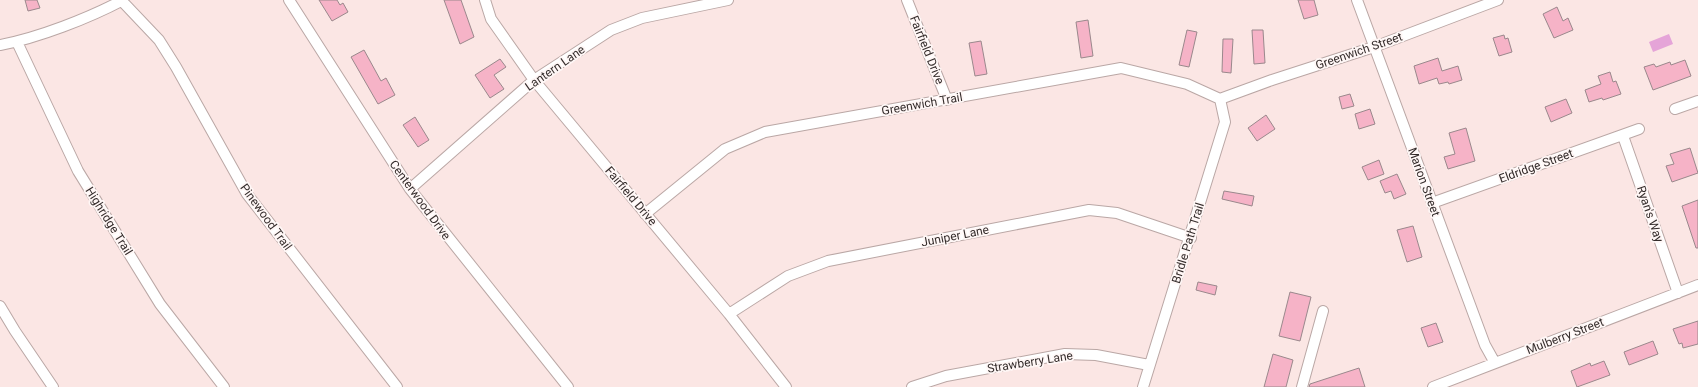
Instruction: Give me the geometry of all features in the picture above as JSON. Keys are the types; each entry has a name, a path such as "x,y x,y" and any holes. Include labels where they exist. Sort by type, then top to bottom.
{"street":[{"path":"0,45 17,42 103,11 122,0"},
{"name":"Pinewood Trail","path":"122,0 159,40 176,67 247,194 397,387"},
{"name":"Centerwood Drive","path":"289,0 410,189 568,387"},
{"name":"Fairfield Drive","path":"485,0 491,19 534,80 646,214 786,387"},
{"name":"Lantern Lane","path":"410,189 534,80 611,30 642,18 728,0"},
{"name":"Fairfield Drive","path":"907,0 947,100"},
{"name":"Marion Street","path":"1357,0 1485,345 1495,363"},
{"name":"Greenwich Street","path":"1220,99 1272,80 1374,47 1498,0"},
{"name":"Highridge Trail","path":"17,42 78,171 160,304 224,387"},
{"name":"Greenwich Trail","path":"646,214 725,149 764,132 1121,68 1187,84 1220,99"},
{"name":"Bridle Path Trail","path":"1143,387 1191,238 1225,122 1220,99"},
{"path":"1675,109 1698,101"},
{"name":"Eldridge Street","path":"1432,203 1623,136 1639,129"},
{"name":"Ryan's Way","path":"1623,136 1678,293"},
{"name":"Juniper Lane","path":"728,314 788,276 828,261 1089,210 1117,213 1191,238"},
{"name":"Mulberry Street","path":"1433,387 1698,285"},
{"path":"0,306 15,332 53,387"},
{"path":"1302,387 1323,311"},
{"name":"Strawberry Lane","path":"912,387 946,376 1065,354 1096,355 1149,365"}],"shaded area":[{"path":"1669,34 1673,44 1653,52 1649,42"}],"building":[{"path":"25,0 37,0 40,8 28,11"},
{"path":"319,0 337,0 340,5 343,3 348,12 332,21"},
{"path":"444,0 461,0 474,37 460,44"},
{"path":"1298,0 1314,0 1318,15 1304,19"},
{"path":"1557,7 1563,21 1568,18 1573,30 1554,38 1543,14"},
{"path":"1088,20 1093,56 1081,58 1076,22"},
{"path":"1187,30 1197,32 1189,67 1179,65"},
{"path":"1252,30 1263,30 1265,63 1254,64"},
{"path":"1504,35 1505,39 1508,38 1512,52 1499,56 1493,38"},
{"path":"1223,39 1233,39 1231,73 1222,72"},
{"path":"981,41 987,74 975,76 969,43"},
{"path":"364,50 381,81 386,78 395,95 378,104 351,57"},
{"path":"1438,58 1442,71 1458,66 1462,80 1449,84 1448,82 1439,84 1437,78 1419,84 1414,66"},
{"path":"500,59 506,67 494,75 504,89 490,98 475,75"},
{"path":"1685,60 1691,76 1653,90 1644,67 1654,64 1656,67 1670,62 1671,65"},
{"path":"1610,72 1613,82 1616,81 1621,94 1603,100 1602,98 1589,102 1585,90 1601,84 1598,76"},
{"path":"1350,94 1354,106 1342,109 1339,97"},
{"path":"1566,99 1572,113 1551,122 1545,107"},
{"path":"1370,109 1375,124 1359,129 1355,114"},
{"path":"1266,115 1275,129 1257,141 1248,128"},
{"path":"415,117 429,140 418,147 403,125"},
{"path":"1466,128 1475,161 1448,169 1444,157 1455,154 1449,133"},
{"path":"1690,148 1698,173 1672,182 1666,166 1674,164 1670,154"},
{"path":"1379,160 1384,174 1368,180 1362,167"},
{"path":"1397,174 1406,194 1394,199 1391,191 1385,193 1380,181"},
{"path":"1224,191 1254,196 1252,206 1222,199"},
{"path":"1698,200 1698,248 1696,248 1682,206"},
{"path":"1413,226 1422,257 1407,262 1397,230"},
{"path":"1198,282 1217,286 1215,295 1196,290"},
{"path":"1290,292 1311,297 1300,341 1279,336"},
{"path":"1698,321 1698,344 1683,348 1682,343 1679,344 1673,329"},
{"path":"1436,323 1443,342 1428,347 1421,328"},
{"path":"1653,341 1658,354 1629,365 1624,352"},
{"path":"1273,354 1293,360 1286,387 1264,387"},
{"path":"1604,361 1610,375 1577,387 1571,371 1590,363 1591,366"},
{"path":"1359,368 1365,387 1309,387 1310,384"}]}
